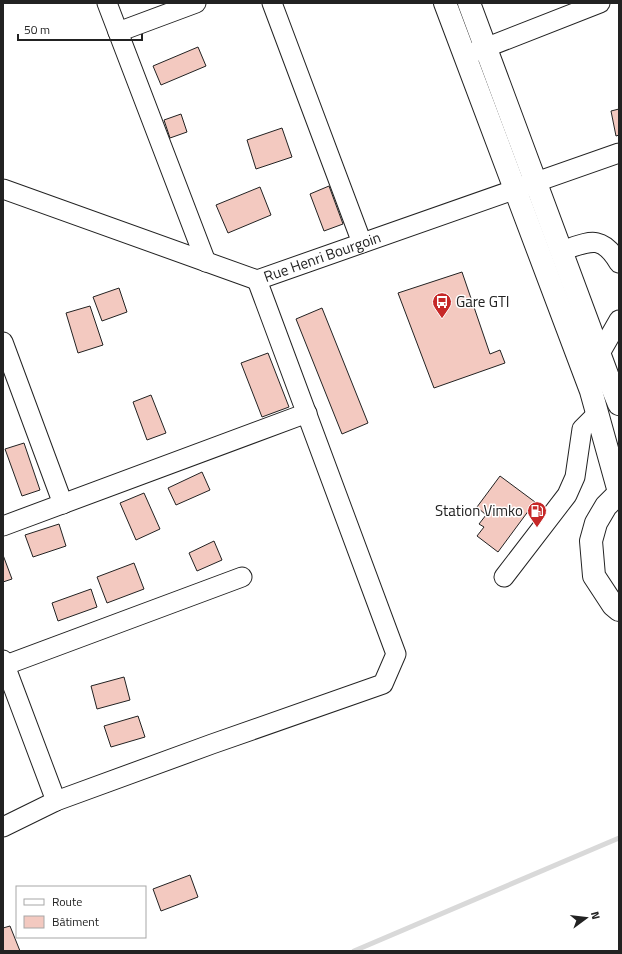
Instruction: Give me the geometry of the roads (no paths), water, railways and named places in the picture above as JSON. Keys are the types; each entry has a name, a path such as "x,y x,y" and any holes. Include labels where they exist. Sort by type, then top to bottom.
{"main road":[{"path":"445,3 514,190 591,391 619,493 606,506 596,523 591,541 594,576 612,605 619,610"},
{"path":"469,3 599,355 619,404"}],"street":[{"path":"107,3 206,262"},
{"path":"118,32 196,3"},
{"path":"272,3 362,243"},
{"path":"465,56 600,3"},
{"name":"Rue Henri Bourgoin","path":"3,189 257,280 619,153"},
{"path":"561,251 589,242 597,242 605,246 614,255 619,263"},
{"path":"3,827 56,801 383,684 396,654 257,280"},
{"path":"599,355 619,320"},
{"path":"3,342 64,504"},
{"path":"3,526 307,414"},
{"path":"504,576 567,495 575,477 582,429 597,414"},
{"path":"56,801 4,664 242,577"}],"waterway":[{"path":"354,951 619,838"}],"place":[{"name":"Gare GTI","path":"442,319"},
{"name":"Station Vimko","path":"537,528"}]}
